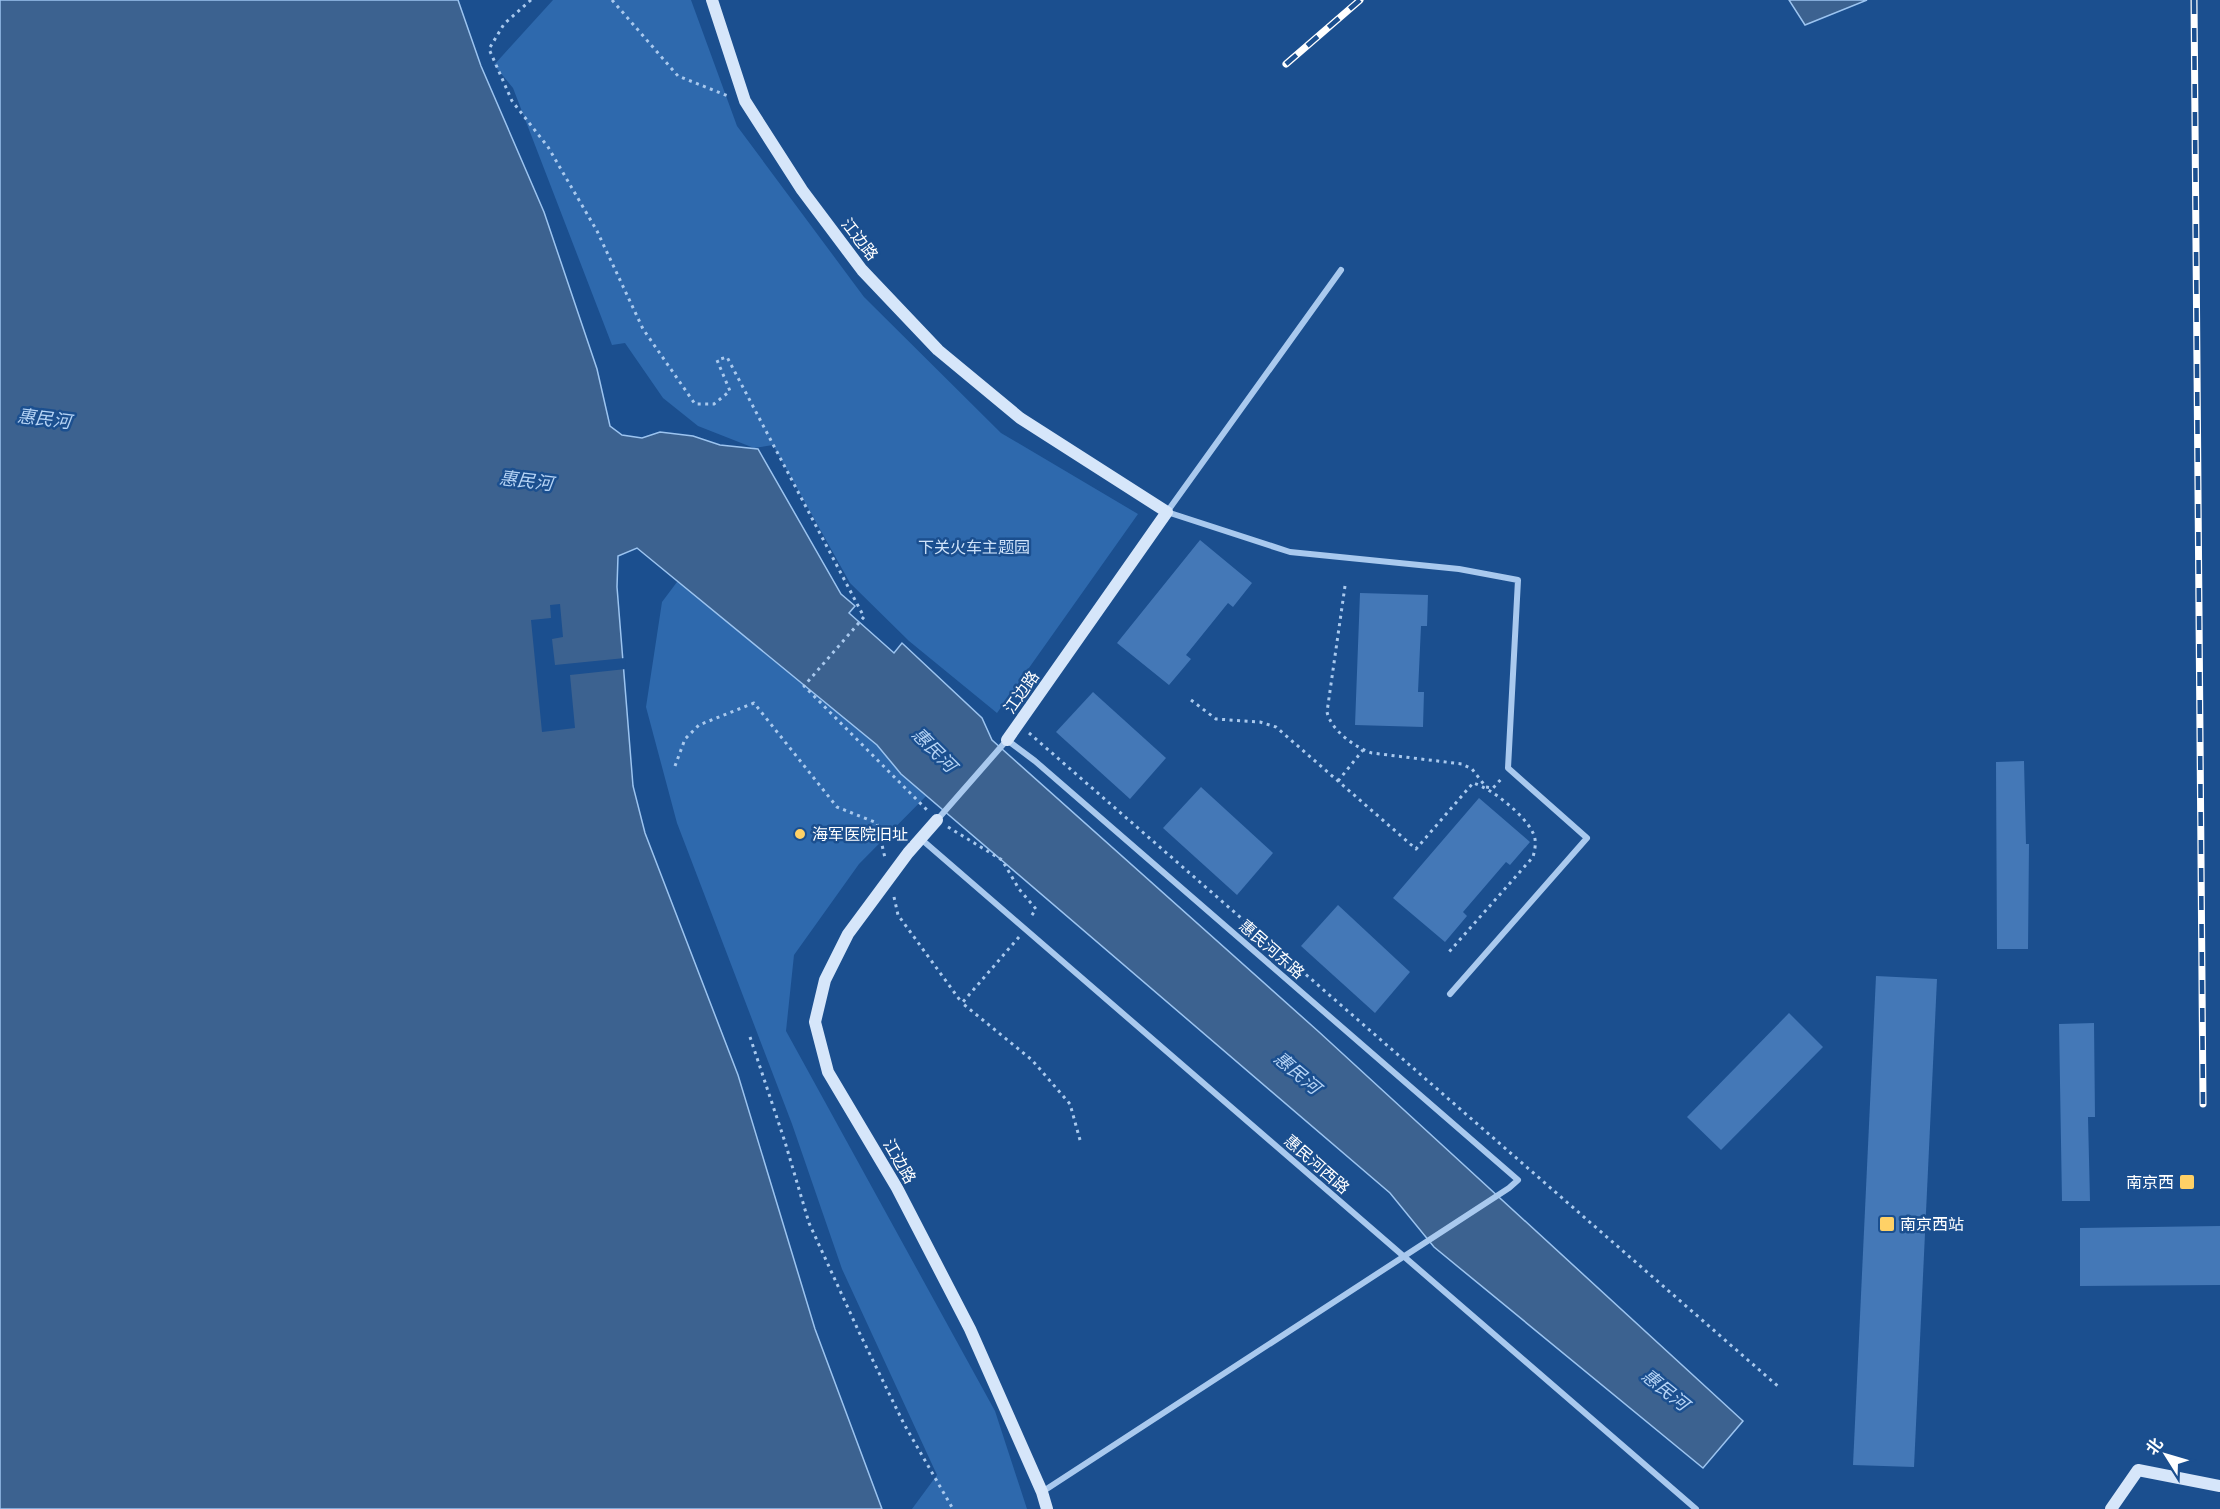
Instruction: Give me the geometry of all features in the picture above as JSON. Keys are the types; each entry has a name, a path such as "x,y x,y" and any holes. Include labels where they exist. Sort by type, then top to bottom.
{"street":[{"name":"江边路","path":"712,0 745,101 802,190 862,270 938,350 1020,418 1167,512 1007,740 937,820 848,934 825,980 816,1022 828,1072 908,1209 969,1329 1042,1492 1047,1509"},
{"path":"1341,270 1167,512 1290,552 1459,569 1518,580 1508,768 1587,838 1450,994"},
{"name":"惠民河东路","path":"1007,740 1035,761 1518,1180 1404,1257"},
{"name":"惠民河西路","path":"921,839 1696,1509"},
{"path":"1042,1492 1404,1257"},
{"path":"2111,1509 2138,1470 2220,1486"}],"path":[{"path":"531,0 504,24 489,49 512,101 548,147 597,231 643,329 695,404 714,404 730,391 717,360 727,357 864,617 804,686 937,820 1002,860 1019,889 1036,909 1025,928 962,1003"},
{"path":"612,0 678,76 735,99"},
{"path":"1345,586 1327,712 1336,729 1363,750 1372,753 1462,764 1472,769 1486,787 1528,826 1535,840 1535,849 1528,863 1449,952"},
{"path":"1191,700 1216,718 1260,722 1276,728 1416,849 1473,783 1493,788 1509,770"},
{"path":"675,766 685,739 699,725 754,703 837,807 877,823 898,915 962,1003 1032,1060 1070,1104 1080,1140"},
{"path":"1018,724 1780,1388"},
{"path":"1338,781 1363,750"},
{"path":"750,1037 809,1223 904,1424 953,1509"}],"green space":[{"name":"下关火车主题园","path":"553,0 691,0 737,126 864,297 1001,433 1138,514 997,713 909,641 850,583 773,445 754,448 698,426 663,398 625,343 612,345 513,88 494,65"},
{"path":"680,578 935,787 859,864 794,955 786,1031 995,1411 1027,1509 912,1509 937,1475 842,1269 792,1124 677,823 646,707 662,602"}],"water":[{"name":"惠民河","path":"0,0 458,0 481,66 544,212 597,369 610,426 622,435 642,438 660,432 693,436 720,445 758,449 841,594 855,606 849,613 894,653 902,643 982,718 992,740 1319,1032 1743,1421 1703,1468 1434,1247 1390,1193 901,774 877,745 637,548 618,556 617,587 633,786 645,833 738,1075 815,1329 882,1509 0,1509"},
{"path":"1789,0 1867,0 1805,25"}],"pier":[{"path":"560,604 563,637 552,639 555,665 625,658 626,669 570,675 575,728 542,732 531,620 551,618 550,605"}],"building":[{"path":"1200,540 1252,583 1233,607 1228,603 1186,655 1191,659 1169,685 1117,643"},
{"path":"1360,593 1428,595 1427,626 1421,626 1418,692 1424,692 1423,727 1355,725"},
{"path":"1093,692 1166,758 1130,799 1056,732"},
{"path":"2024,761 2026,844 2029,844 2028,949 1997,949 1996,762"},
{"path":"1201,787 1273,853 1237,895 1163,828"},
{"path":"1479,798 1530,842 1510,865 1506,862 1463,912 1467,916 1445,942 1393,898"},
{"path":"1338,905 1410,972 1375,1013 1301,946"},
{"name":"南京西站","path":"1876,976 1937,979 1914,1467 1853,1465"},
{"path":"1789,1013 1823,1047 1721,1150 1687,1117"},
{"path":"2094,1023 2095,1117 2088,1117 2090,1201 2062,1201 2059,1024"},
{"path":"2220,1226 2220,1285 2080,1286 2080,1228"}],"railway":[{"path":"1286,64 1360,0"},
{"path":"2194,0 2203,1104"}],"place":[{"name":"海军医院旧址","path":"800,834"},
{"name":"南京西","path":"2187,1182"},
{"name":"南京西站","path":"1887,1224"}]}
